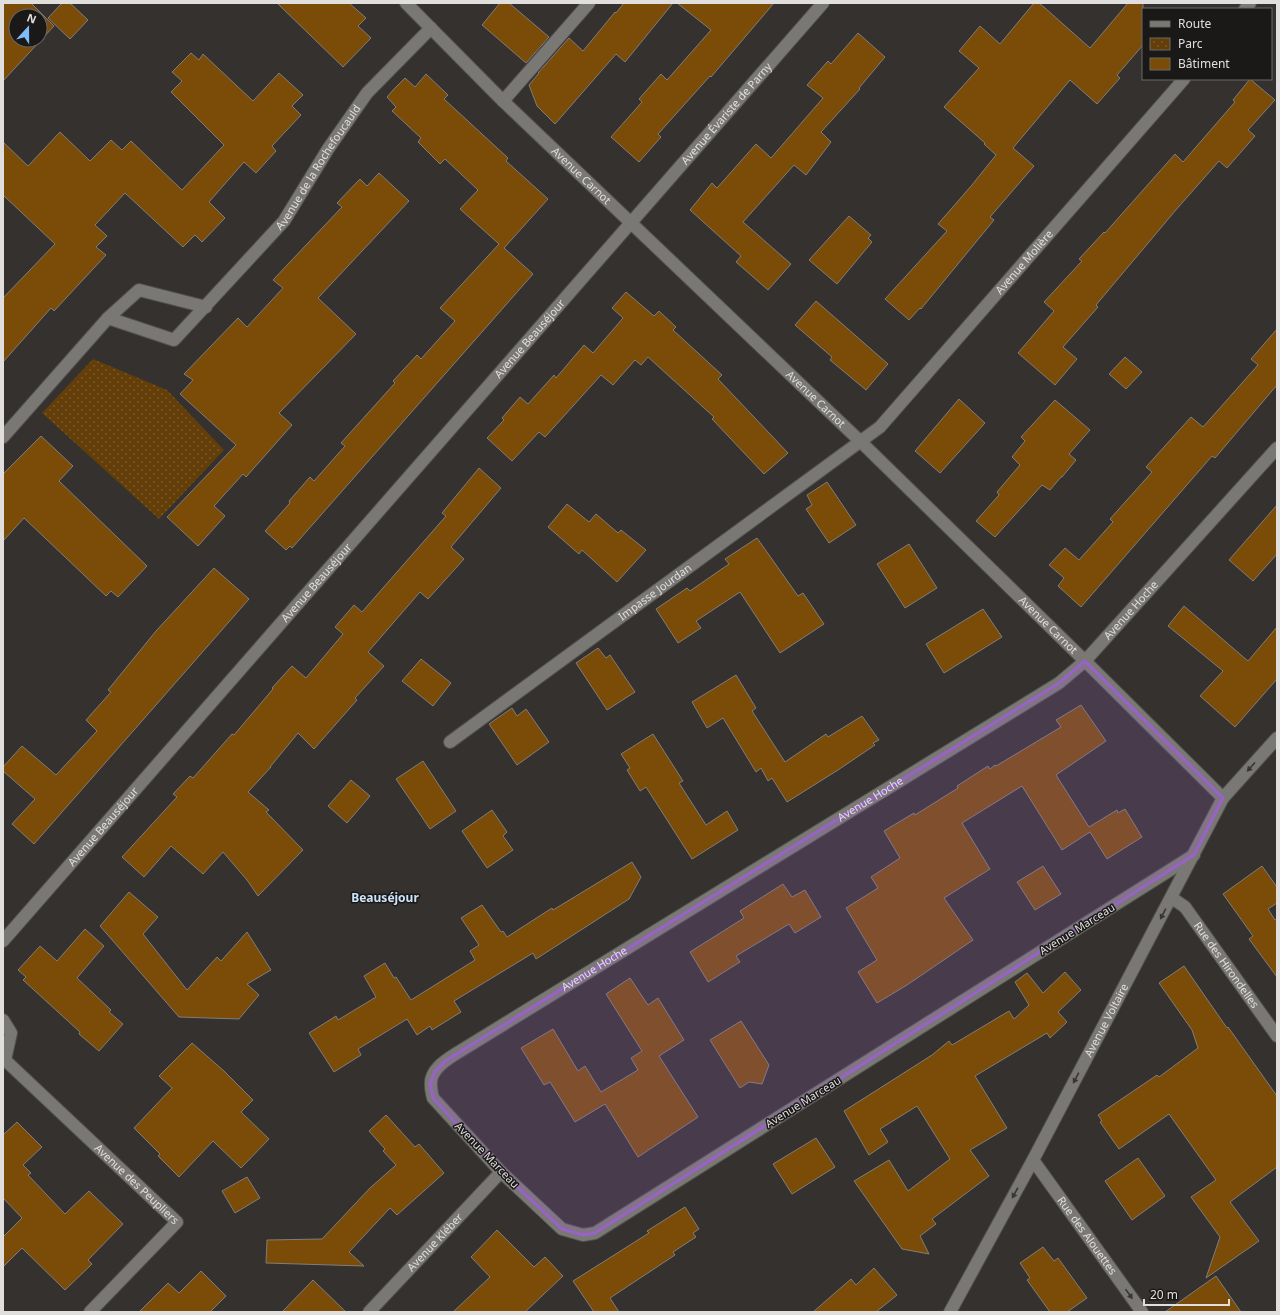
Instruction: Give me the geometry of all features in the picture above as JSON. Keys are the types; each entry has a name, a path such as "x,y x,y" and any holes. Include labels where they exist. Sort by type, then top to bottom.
{"street":[{"name":"Avenue Carnot","path":"406,3 503,101 630,224 861,442 1223,798"},
{"path":"503,101 589,3"},
{"name":"Avenue Évariste de Parny","path":"630,224 823,3"},
{"name":"Avenue de la Rochefoucauld","path":"108,318 174,340 284,221 328,149 367,93 431,28"},
{"name":"Avenue Molière","path":"861,442 880,427 1183,80"},
{"name":"Avenue Beauséjour","path":"3,941 630,224"},
{"path":"3,437 108,318 139,290 206,307"},
{"name":"Impasse Jourdan","path":"450,742 861,442"},
{"name":"Avenue Hoche","path":"433,1098 430,1084 435,1071 445,1061 1059,683 1085,661 1277,448"},
{"name":"Avenue Voltaire","path":"950,1312 1033,1160 1172,898 1223,798 1277,738"},
{"name":"Avenue Marceau","path":"433,1098 501,1172 562,1229 583,1235 595,1233 1194,855"},
{"name":"Rue des Hirondelles","path":"1172,898 1185,907 1277,1036"},
{"path":"3,1020 11,1033 4,1061"},
{"name":"Avenue des Peupliers","path":"4,1061 177,1222 90,1312"},
{"name":"Rue des Alouettes","path":"1033,1160 1142,1312"},
{"name":"Avenue Kléber","path":"369,1312 501,1172"}],"highlighted area":[{"path":"1085,661 1223,798 1194,855 595,1233 583,1235 562,1229 501,1172 433,1098 430,1084 435,1071 445,1061 1059,683"}],"green space":[{"path":"93,359 167,390 224,450 159,519 42,413"}],"building":[{"path":"3,3 31,3 36,8 8,8 8,48 34,48 3,81"},
{"path":"62,3 70,3 88,20 70,39 48,18"},
{"path":"277,3 349,3 366,18 358,26 371,38 343,67"},
{"path":"500,3 509,3 549,37 526,63 482,25"},
{"path":"624,3 673,3 625,62 616,54 555,124 537,106 529,85 569,38 583,51"},
{"path":"677,3 774,3 711,77 710,76 658,134 661,137 639,162 611,137 642,102 639,99 661,74 667,80 711,30"},
{"path":"1034,3 1039,3 1090,48 1128,3 1143,3 1142,46 1117,75 1120,78 1097,104 1070,80 1013,148 1034,166 990,217 994,220 921,309 920,308 909,320 885,299 947,231 938,224 996,155 984,144 985,143 944,107 979,68 959,51 980,26 1000,44"},
{"path":"48,20 54,26 48,32"},
{"path":"858,33 885,57 859,88 860,89 821,132 831,142 806,175 794,165 743,222 791,264 768,290 736,262 741,256 690,210 712,183 717,188 756,144 771,158 823,98 807,85 828,61 831,64"},
{"path":"191,53 199,60 203,54 253,101 279,73 303,95 292,106 301,115 272,146 276,151 256,173 244,162 209,202 225,218 202,242 195,235 183,247 125,193 95,225 107,236 96,247 106,255 54,311 51,308 3,362 3,298 55,244 3,195 3,142 28,166 60,132 90,161 111,140 122,150 131,141 182,190 224,145 171,92 182,81 172,72"},
{"path":"426,74 448,95 444,99 508,158 506,161 548,199 504,248 533,274 292,548 290,546 286,550 265,531 290,503 289,501 310,477 314,481 345,446 341,443 395,383 393,381 417,355 421,359 455,321 440,308 499,244 460,209 478,190 445,159 440,164 418,142 421,138 392,111 396,107 387,97 394,89 405,78 415,87"},
{"path":"1249,80 1251,80 1275,100 1248,130 1255,136 1227,168 1219,161 1096,305 1098,307 1063,347 1077,359 1055,385 1018,353 1054,311 1044,302 1082,261 1079,259 1104,232 1105,233 1175,154 1183,162 1235,102 1233,100"},
{"path":"379,173 409,201 318,298 356,334 279,413 292,425 246,477 243,474 214,506 225,516 198,546 167,517 236,445 180,394 193,380 184,374 238,318 247,327 283,288 273,280 342,207 337,203 360,179 367,186"},
{"path":"849,216 871,235 868,238 872,242 837,284 809,260"},
{"path":"626,292 654,316 659,311 676,327 673,330 722,375 718,379 788,453 764,474 712,419 714,417 648,357 641,365 635,360 613,385 601,375 545,437 539,432 512,461 487,438 504,420 502,418 520,397 528,404 554,375 556,378 584,345 593,353 623,318 612,308"},
{"path":"816,301 888,364 866,390 830,360 832,357 795,325"},
{"path":"1277,329 1277,385 1215,458 1212,456 1081,607 1058,586 1064,578 1049,565 1065,548 1079,560 1113,522 1110,519 1152,472 1146,467 1191,417 1203,427 1258,365 1251,359"},
{"path":"1125,357 1142,372 1126,389 1109,374"},
{"path":"959,399 985,423 940,473 915,451"},
{"path":"1055,400 1090,430 1069,454 1076,460 1062,477 1050,490 1042,485 995,537 976,521 999,495 997,492 1020,465 1012,457 1025,441 1021,437"},
{"path":"41,436 73,466 59,481 147,566 118,597 111,591 106,596 24,518 3,541 3,474"},
{"path":"479,468 501,488 451,547 464,559 428,599 420,592 368,652 384,666 355,698 357,700 314,749 298,733 271,767 248,792 269,810 266,812 303,850 258,896 247,880 223,852 203,874 171,846 144,877 122,857 177,797 173,794 190,776 193,778 232,734 234,735 292,666 306,678 343,634 335,627 354,605 362,612 446,516 442,513"},
{"path":"827,482 856,525 829,543 806,509 812,505 807,495"},
{"path":"567,504 589,522 596,514 618,533 621,530 646,550 617,582 582,550 579,554 548,527"},
{"path":"1277,505 1277,554 1253,581 1229,560"},
{"path":"757,538 798,596 803,593 824,624 780,653 740,592 696,621 701,628 678,643 656,609 687,588 690,591 729,564 725,559"},
{"path":"909,544 937,588 905,608 877,564"},
{"path":"214,568 249,599 34,844 12,824 35,799 3,771 3,767 22,746 56,775 97,731 86,720 111,692 108,690 156,631"},
{"path":"1184,606 1248,661 1277,627 1277,679 1235,727 1200,696 1223,671 1168,626"},
{"path":"983,609 1002,637 944,673 926,644"},
{"path":"598,648 606,658 610,655 635,692 607,710 576,663"},
{"path":"421,659 451,683 433,706 402,681"},
{"path":"736,675 756,708 752,711 785,762 826,734 828,737 862,716 879,740 873,743 875,745 838,770 787,802 772,778 768,781 761,768 756,772 723,718 707,728 692,702"},
{"path":"1081,705 1106,741 1056,775 1089,827 1117,810 1118,813 1125,809 1142,837 1107,859 1090,832 1062,850 1022,786 962,823 990,869 944,898 973,940 907,985 877,1003 858,972 877,960 846,908 878,888 871,877 900,858 884,831 914,813 915,815 958,788 957,786 988,766 990,769 995,765 996,766 1061,727 1056,720"},
{"path":"512,708 517,716 526,709 549,742 517,765 489,724"},
{"path":"653,734 683,781 679,783 706,825 727,811 738,830 692,859 646,787 640,791 627,770 630,768 621,754"},
{"path":"423,761 456,811 430,829 396,779"},
{"path":"351,780 370,796 347,823 328,806"},
{"path":"492,810 507,832 503,836 513,850 487,868 462,831"},
{"path":"632,862 641,877 629,899 536,959 533,953 454,1001 461,1012 432,1030 430,1026 417,1035 407,1019 358,1049 361,1055 334,1072 309,1033 336,1016 338,1020 376,997 364,976 385,963 394,978 396,977 411,1000 475,960 470,951 479,945 461,918 482,905 501,932 503,931 507,937 552,908 553,910"},
{"path":"1043,866 1061,894 1035,910 1017,882"},
{"path":"1262,866 1277,887 1277,903 1268,909 1275,920 1277,919 1277,977 1249,939 1253,936 1223,894"},
{"path":"783,884 792,897 805,890 821,917 795,933 789,924 736,956 740,962 708,982 690,952 744,918 740,911"},
{"path":"129,892 158,917 143,934 187,990 217,957 221,961 247,932 271,970 247,984 259,995 239,1019 179,1017 100,926"},
{"path":"85,929 104,946 77,978 111,1010 109,1012 123,1024 99,1051 79,1034 80,1032 23,980 26,977 18,970 40,946 57,961"},
{"path":"1184,966 1277,1096 1277,1167 1230,1202 1259,1241 1206,1278 1220,1237 1191,1197 1216,1180 1169,1114 1119,1149 1100,1122 1102,1121 1098,1115 1157,1075 1159,1077 1198,1048 1192,1030 1159,983"},
{"path":"1065,972 1081,990 1058,1012 1067,1022 1050,1038 1047,1033 975,1076 1007,1128 970,1150 989,1176 932,1219 936,1224 920,1236 929,1254 902,1249 854,1181 889,1160 908,1191 950,1159 917,1106 880,1129 888,1142 869,1155 844,1111 932,1055 949,1041 952,1045 1009,1011 1014,1019 1029,1005 1015,982 1027,973 1043,993"},
{"path":"630,978 648,1005 658,998 684,1040 659,1056 698,1117 638,1157 605,1104 575,1122 550,1082 544,1085 521,1048 553,1029 578,1071 585,1066 601,1092 638,1070 631,1058 642,1051 606,994"},
{"path":"741,1021 769,1065 762,1084 749,1082 740,1088 710,1040"},
{"path":"192,1043 224,1071 253,1100 241,1112 269,1139 241,1168 213,1141 179,1177 158,1156 160,1154 134,1128 172,1088 159,1076"},
{"path":"386,1115 415,1147 419,1144 444,1173 397,1215 390,1208 349,1252 364,1266 266,1263 267,1240 322,1239 370,1188 396,1165 383,1151 385,1149 369,1131"},
{"path":"17,1122 42,1147 23,1165 31,1173 28,1175 65,1214 89,1191 123,1224 88,1260 92,1264 65,1290 22,1248 3,1267 3,1237 22,1218 4,1199 3,1200 3,1135"},
{"path":"816,1138 835,1167 792,1194 773,1164"},
{"path":"1138,1158 1165,1196 1132,1220 1105,1181"},
{"path":"247,1177 260,1198 235,1213 222,1191"},
{"path":"685,1207 699,1229 693,1233 696,1237 673,1252 675,1255 610,1298 619,1312 594,1312 573,1281 649,1233 647,1231"},
{"path":"497,1230 534,1267 545,1257 563,1276 525,1312 453,1312 490,1277 471,1257"},
{"path":"1043,1247 1054,1261 1058,1258 1087,1298 1067,1312 1050,1312 1027,1280 1030,1278 1020,1263"},
{"path":"874,1268 897,1295 876,1312 813,1312 851,1279 856,1285"},
{"path":"201,1271 226,1296 210,1312 139,1312 168,1283 179,1293"},
{"path":"1216,1276 1241,1312 1165,1312"},
{"path":"313,1280 346,1312 282,1312"}],"district":[{"name":"Beauséjour","path":"385,898"}]}
